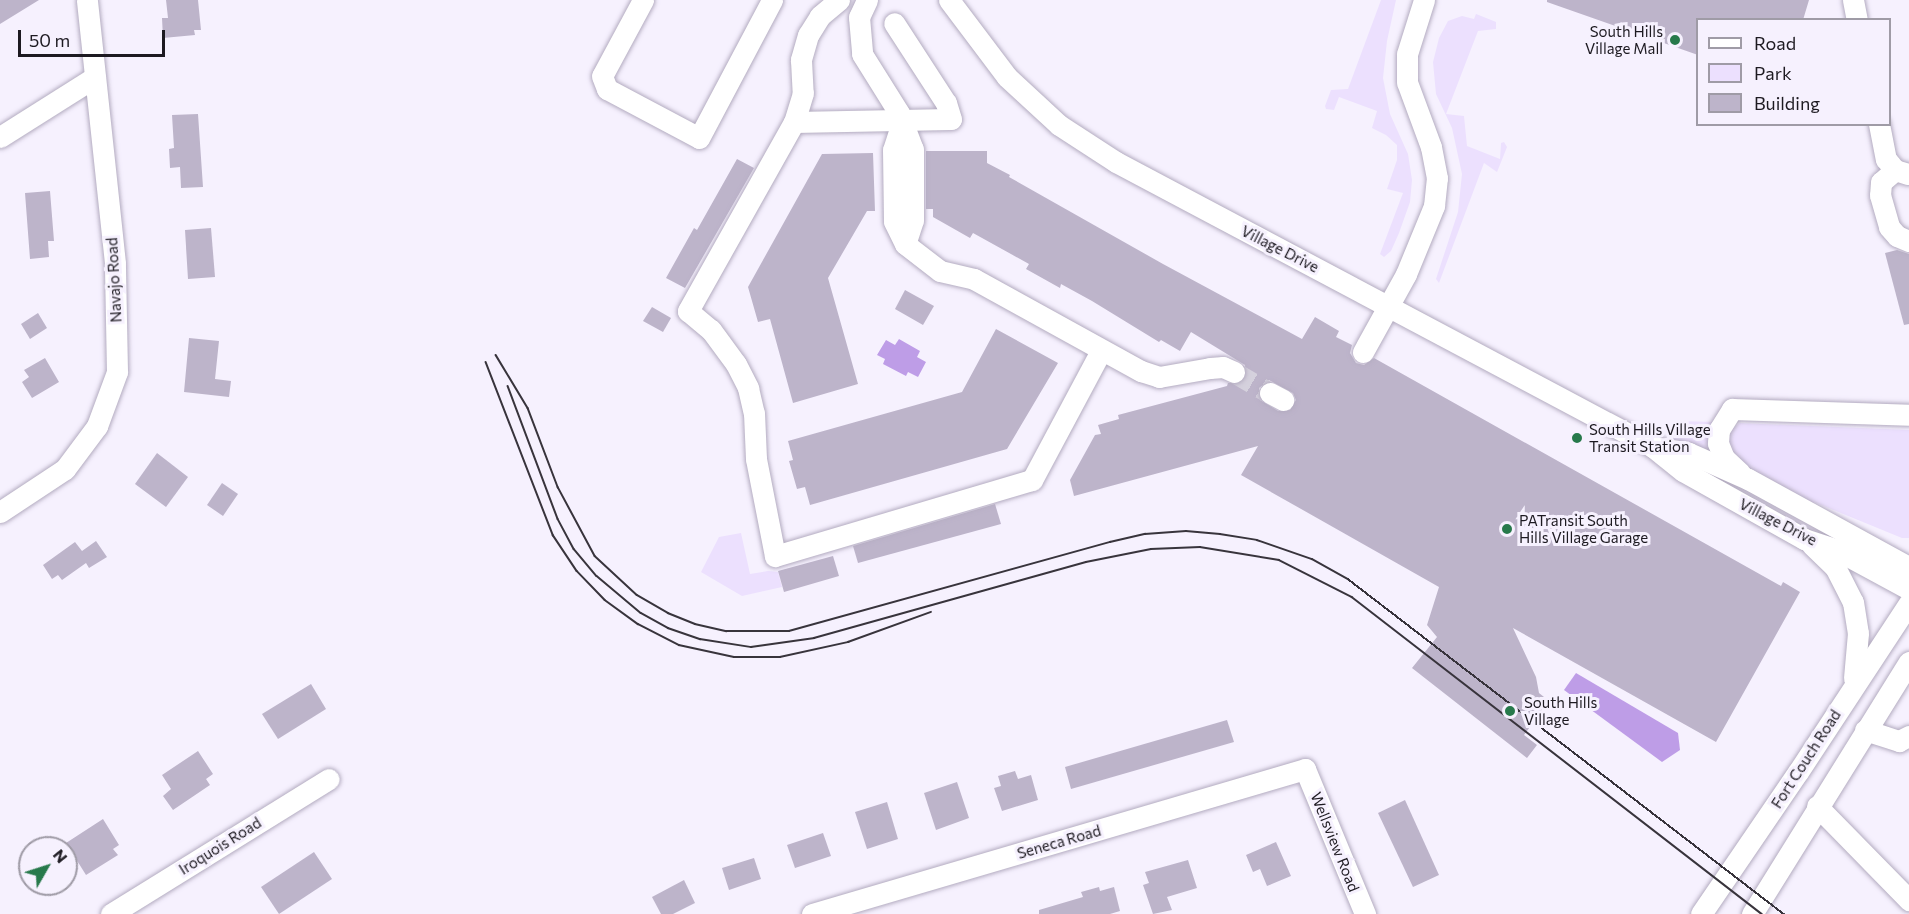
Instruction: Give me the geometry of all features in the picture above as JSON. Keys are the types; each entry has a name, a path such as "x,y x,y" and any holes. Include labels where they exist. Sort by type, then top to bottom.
{"street":[{"name":"Navajo Road","path":"0,512 65,469 97,426 117,372 115,263 87,0"},
{"path":"643,0 602,76 607,89 699,138 772,0"},
{"path":"839,0 820,16 808,35 801,60 802,93 794,122 688,311 711,330 736,364 748,388 754,413 756,459 775,555 1032,480 1101,351"},
{"path":"867,0 859,17 862,54 899,113 902,122 893,150 894,221 905,244 940,271 974,279 1141,371 1159,376 1223,367 1234,372"},
{"name":"Village Drive","path":"949,0 1007,77 1059,125 1126,168 1653,447 1683,471 1804,538 1835,549 1909,589"},
{"path":"1363,352 1406,274 1434,206 1437,178 1431,147 1407,82 1407,54 1424,0"},
{"path":"1853,0 1857,18"},
{"path":"794,122 902,122 951,119 946,103 894,23"},
{"path":"0,138 95,77"},
{"path":"1879,126 1886,159 1902,172 1881,183 1880,195 1889,227 1897,237 1909,241"},
{"path":"1748,478 1724,458 1718,443 1719,430 1732,409 1909,415"},
{"name":"Village Drive","path":"1653,447 1689,453 1748,478 1909,567"},
{"path":"1804,538 1835,567 1853,602 1859,648 1851,691"},
{"name":"Fort Couch Road","path":"1701,914 1909,603"},
{"path":"1752,914 1817,806 1909,662"},
{"path":"1865,730 1899,741 1909,736"},
{"name":"Seneca Road","path":"812,914 1305,769"},
{"name":"Wellsview Road","path":"1305,769 1365,914"},
{"name":"Iroquois Road","path":"111,914 329,778"},
{"path":"1817,806 1909,900"}],"green space":[{"path":"1381,0 1396,0 1387,41 1383,78 1390,114 1408,154 1412,180 1410,202 1399,233 1391,251 1384,257 1380,254 1403,193 1387,189 1397,160 1397,145 1386,135 1372,128 1377,111 1339,97 1334,110 1326,109 1325,106 1331,90 1348,89"},
{"path":"1476,14 1496,22 1496,29 1478,31 1446,114 1464,116 1467,146 1500,159 1501,143 1504,142 1507,147 1497,172 1484,163 1439,283 1436,279 1458,212 1462,174 1452,128 1436,94 1433,62 1439,38 1448,21 1462,16 1474,19"},
{"path":"1678,421 1716,422 1713,461 1670,438"},
{"path":"1740,423 1909,430 1909,538 1902,538 1814,502 1811,505 1735,464 1725,434"},
{"path":"741,533 750,574 778,572 782,587 742,596 701,572 719,537"}],"shaded area":[{"path":"899,339 920,351 917,357 926,362 918,377 908,372 906,376 883,364 885,359 877,355 886,340 895,345"},
{"path":"1576,673 1678,733 1680,750 1662,762 1564,690"}],"building":[{"path":"0,0 39,0 0,24"},
{"path":"166,0 198,0 201,30 194,30 195,35 163,38 162,18 168,18"},
{"name":"South Hills Village Mall","path":"1547,0 1809,0 1804,18 1696,18 1696,54 1547,2"},
{"path":"198,114 203,187 181,188 180,167 170,168 169,149 174,148 172,115"},
{"name":"PATransit South Hills Village Garage","path":"926,151 987,151 987,163 1163,264 1302,339 1315,317 1339,331 1336,337 1352,345 1350,353 1356,363 1364,365 1374,358 1781,586 1783,582 1800,592 1716,742 1513,628 1536,677 1539,693 1549,701 1524,735 1537,745 1527,758 1412,668 1437,637 1427,625 1439,587 1241,475 1258,446 1074,496 1070,480 1095,435 1101,434 1098,425 1119,419 1118,415 1227,386 1228,383 1241,383 1246,377 1245,365 1191,332 1180,351 1161,340 1159,342 1092,301 1061,284 1060,288 1026,269 1029,264 973,233 970,238 933,217 933,209 926,209","holes":["1269,380 1293,393 1296,400 1290,410 1278,411 1260,400 1259,388"]},
{"path":"873,153 875,211 867,211 828,278 858,384 793,403 770,319 758,322 748,287 822,154"},
{"path":"737,159 754,168 685,288 666,278 694,228 697,230"},
{"path":"50,191 54,241 48,241 49,257 30,259 25,193"},
{"path":"211,228 215,277 188,279 185,230"},
{"path":"1897,250 1909,254 1909,324 1904,325 1885,253"},
{"path":"905,290 934,306 923,325 895,309"},
{"path":"652,307 671,318 663,332 643,321"},
{"path":"38,313 47,328 30,339 21,324"},
{"path":"996,329 1058,363 1007,449 810,505 805,487 797,489 789,461 793,460 788,441 962,392"},
{"path":"189,338 219,341 215,379 231,381 229,397 184,392"},
{"path":"45,358 59,382 32,398 22,382 29,377 24,370"},
{"path":"157,453 188,477 166,507 135,484"},
{"path":"222,483 238,494 223,516 207,505"},
{"path":"995,504 1001,524 858,563 853,546"},
{"path":"96,541 107,557 89,568 86,563 62,580 58,575 52,579 43,565 75,542 82,551"},
{"path":"833,556 839,576 784,592 778,571"},
{"path":"311,684 326,709 278,739 262,714"},
{"path":"1227,720 1234,742 1071,789 1065,767"},
{"path":"198,751 213,774 206,779 210,785 173,810 163,796 171,789 162,775"},
{"path":"1015,771 1018,779 1031,775 1038,800 1002,811 994,788 1001,786 998,776"},
{"path":"957,782 969,818 936,830 924,793"},
{"path":"1405,800 1439,875 1413,887 1378,813"},
{"path":"887,802 898,839 867,849 855,812"},
{"path":"103,819 119,845 113,849 118,855 86,875 78,862 77,836"},
{"path":"823,833 831,856 795,868 787,845"},
{"path":"1276,842 1291,876 1267,886 1260,869 1253,872 1246,855"},
{"path":"314,852 332,879 279,914 261,887"},
{"path":"754,858 761,879 729,890 722,868"},
{"path":"1188,860 1197,888 1167,897 1172,910 1153,914 1143,885 1149,883 1145,872"},
{"path":"684,880 695,903 673,914 661,914 652,897"},
{"path":"1099,887 1100,891 1114,887 1120,911 1110,914 1039,914 1039,910 1083,897 1081,892"}],"tunnel":[{"path":"1234,372 1270,393"}],"tram line":[{"path":"496,355 528,408 558,487 595,556 637,595 668,613 695,624 726,631 789,631 1145,534 1186,531 1257,540 1312,559 1348,579 1784,914"},
{"path":"486,362 553,535 577,571 605,600 638,624 679,645 734,657 780,657 848,642 931,612"},
{"path":"508,386 558,519 574,549 597,576 641,613 668,628 700,639 751,647 814,638 1086,562 1151,549 1200,547 1279,560 1352,597 1762,914"}],"place":[{"name":"South Hills Village Mall","path":"1675,40"},
{"name":"South Hills Village Transit Station","path":"1577,438"},
{"name":"PATransit South Hills Village Garage","path":"1507,529"},
{"name":"South Hills Village","path":"1510,711"}]}
